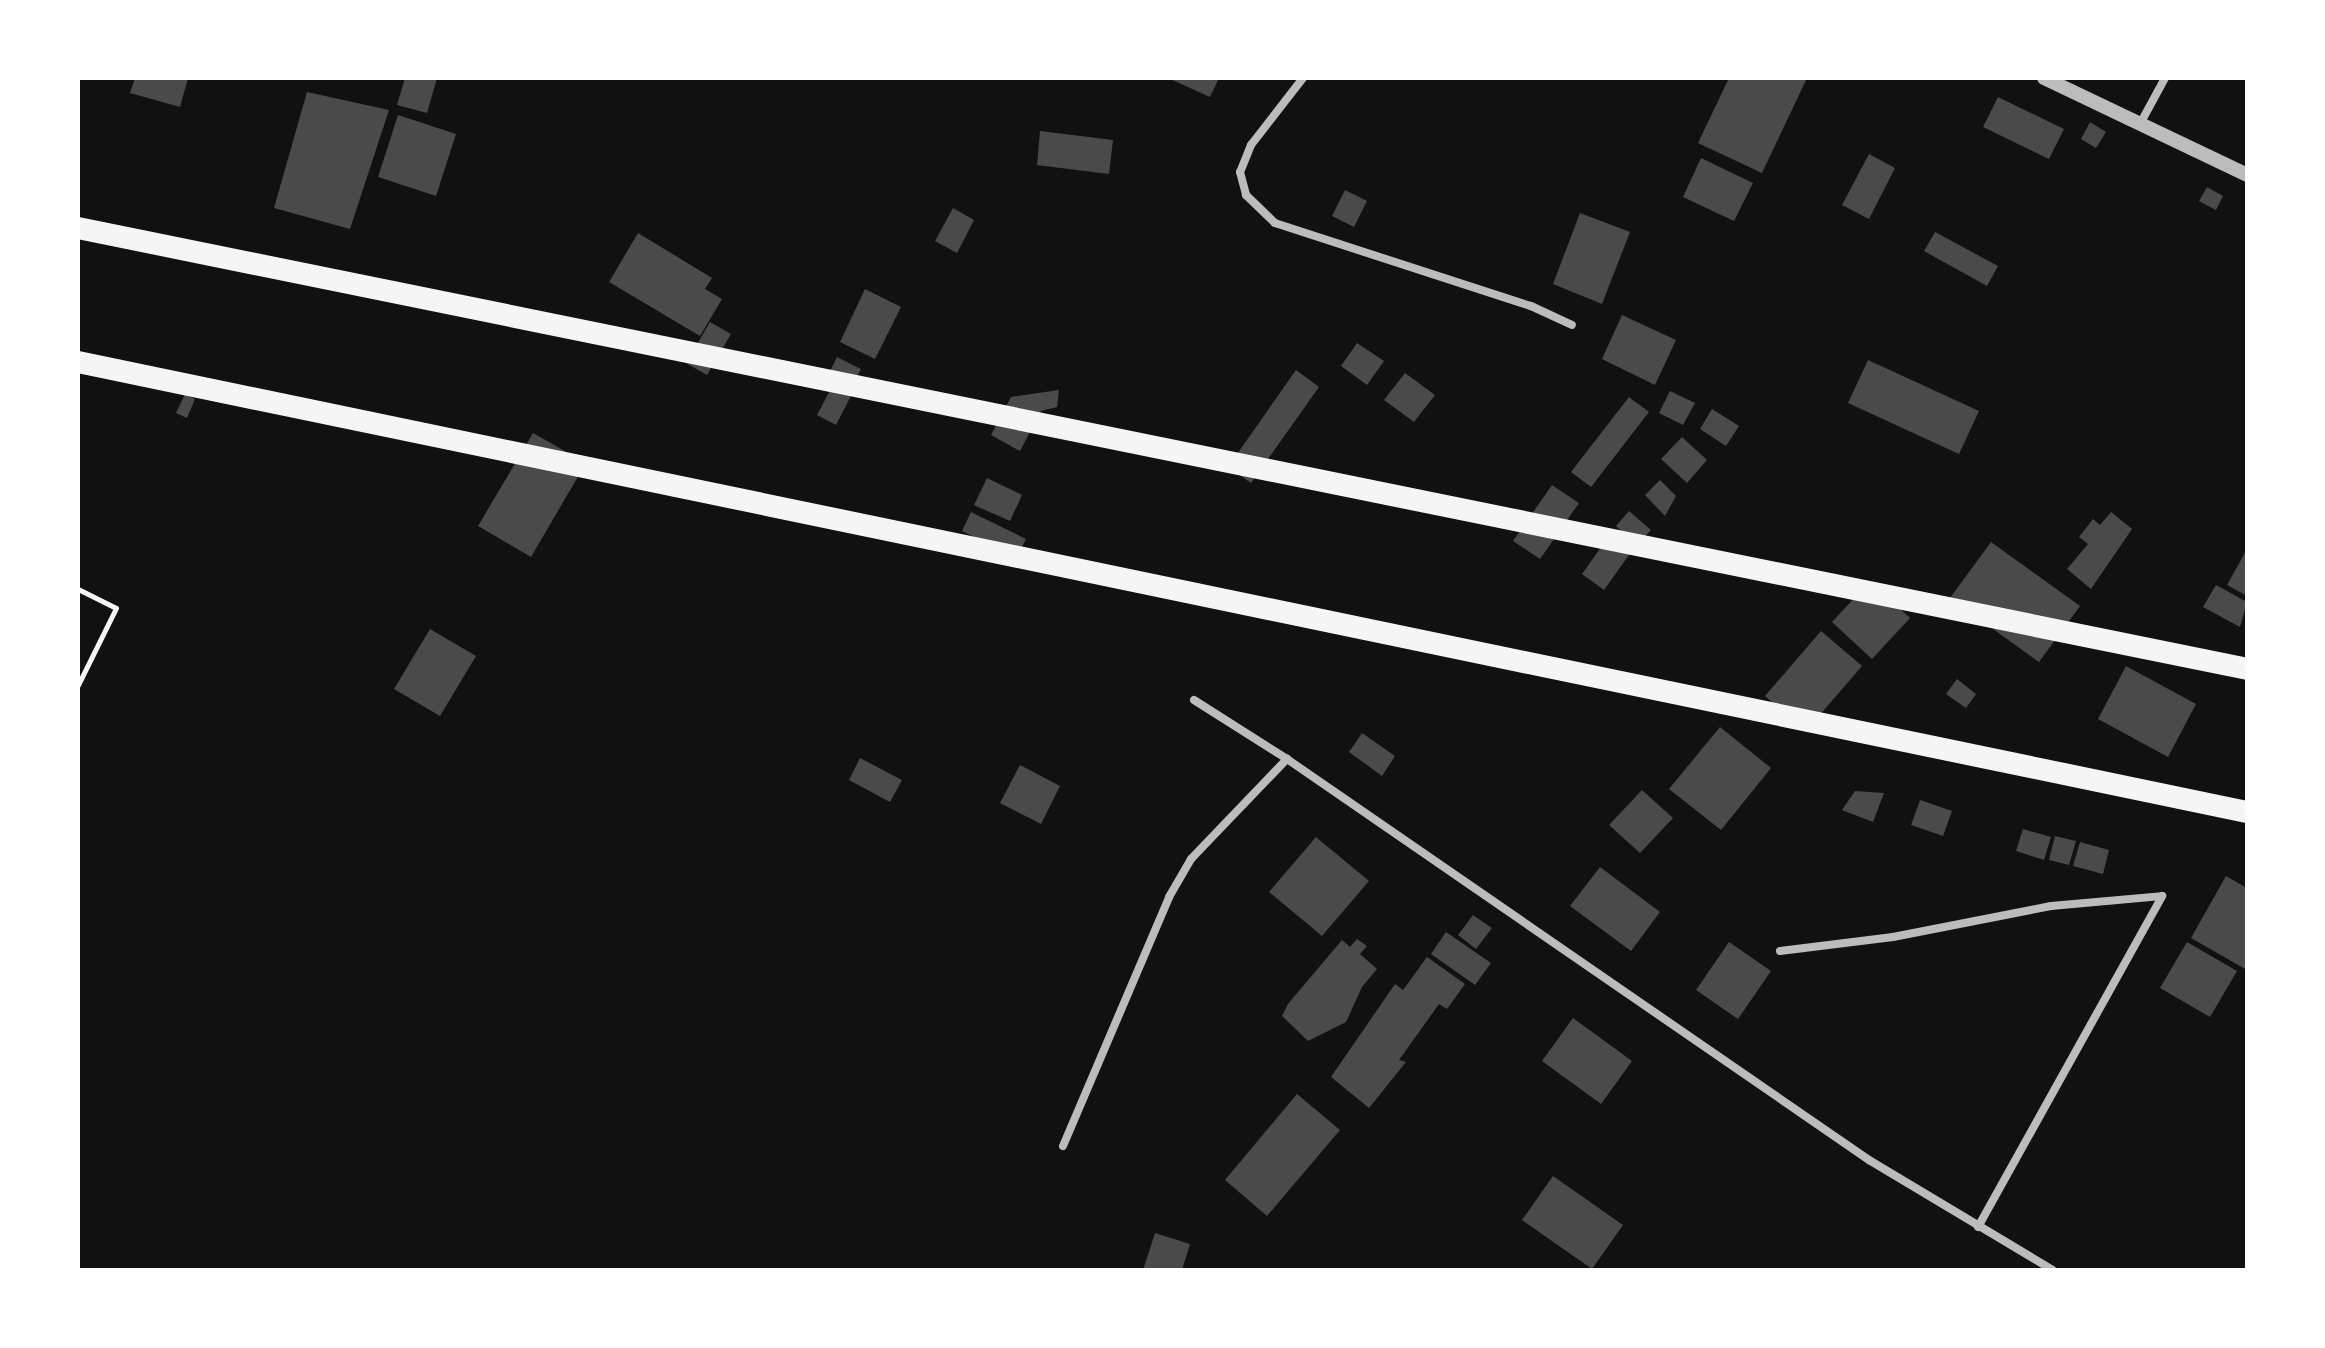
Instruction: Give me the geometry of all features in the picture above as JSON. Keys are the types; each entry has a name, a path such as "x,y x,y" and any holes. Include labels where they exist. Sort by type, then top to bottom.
{"highway":[{"path":"78,228 2247,669"},
{"path":"78,362 2247,812"}],"street":[{"path":"1303,78 1251,145 1240,172 1246,195 1275,223 1531,306 1572,325"},
{"path":"2044,78 2247,175"},
{"path":"2140,124 2165,78"},
{"path":"1194,700 1287,759 1831,1135 2053,1270"},
{"path":"1063,1146 1169,897 1191,859 1287,759"},
{"path":"1780,951 1893,937 2051,906 2162,896 1978,1227"}],"path":[{"path":"78,589 116,608 78,685"}],"building":[{"path":"135,78 188,78 180,107 130,93"},
{"path":"405,78 437,78 427,113 397,105"},
{"path":"1168,78 1219,78 1210,97"},
{"path":"1729,78 1807,78 1762,173 1698,143"},
{"path":"307,92 389,110 350,229 274,208"},
{"path":"1998,97 2064,129 2049,159 1983,127"},
{"path":"398,115 456,134 436,196 378,177"},
{"path":"2090,122 2106,132 2096,148 2081,139"},
{"path":"1040,131 1113,140 1109,174 1037,165"},
{"path":"1869,154 1895,168 1869,219 1842,205"},
{"path":"1701,158 1753,183 1734,221 1683,197"},
{"path":"2207,187 2223,196 2216,210 2199,201"},
{"path":"1345,190 1367,201 1354,227 1332,216"},
{"path":"953,208 974,220 957,253 935,241"},
{"path":"1580,213 1630,232 1602,304 1553,284"},
{"path":"1935,232 1998,266 1987,286 1924,251"},
{"path":"638,233 712,278 705,289 722,299 700,336 609,282"},
{"path":"865,289 901,307 875,359 840,342"},
{"path":"1622,315 1676,340 1655,385 1602,359"},
{"path":"710,322 731,334 707,375 686,363"},
{"path":"1357,343 1384,361 1367,385 1341,366"},
{"path":"837,357 861,369 852,386 829,373"},
{"path":"1868,360 1979,411 1959,454 1848,403"},
{"path":"1296,370 1319,387 1251,483 1228,467"},
{"path":"1405,373 1435,395 1414,422 1384,400"},
{"path":"836,379 855,388 836,425 817,415"},
{"path":"1059,390 1057,407 1041,411 1020,451 991,435 1011,397"},
{"path":"1670,391 1695,403 1683,425 1659,413"},
{"path":"185,394 195,399 187,418 176,413"},
{"path":"1629,397 1649,412 1591,487 1571,472"},
{"path":"1712,409 1739,426 1726,446 1700,429"},
{"path":"533,433 586,463 531,557 478,526"},
{"path":"1682,437 1707,460 1687,483 1661,459"},
{"path":"987,478 1022,495 1010,521 974,505"},
{"path":"1660,480 1676,496 1665,516 1645,495"},
{"path":"1552,485 1579,503 1540,559 1513,541"},
{"path":"1629,511 1651,530 1637,545 1616,526"},
{"path":"971,512 1026,539 1017,557 962,531"},
{"path":"2111,512 2132,529 2091,589 2067,569 2088,544 2079,537 2093,519 2100,525"},
{"path":"1612,532 1634,548 1604,590 1582,574"},
{"path":"1991,542 2080,606 2039,662 1950,598"},
{"path":"2247,549 2247,596 2227,585"},
{"path":"1870,581 1910,618 1872,659 1832,622"},
{"path":"2216,585 2247,602 2240,627 2203,607"},
{"path":"430,629 476,656 440,716 394,689"},
{"path":"1821,631 1862,666 1806,731 1765,696"},
{"path":"2126,666 2196,704 2168,757 2098,719"},
{"path":"1957,679 1976,694 1966,708 1946,694"},
{"path":"1720,727 1771,768 1721,830 1669,789"},
{"path":"1362,733 1395,756 1382,776 1349,752"},
{"path":"860,758 902,780 890,802 849,780"},
{"path":"1020,765 1060,786 1041,824 1000,803"},
{"path":"1642,790 1673,818 1640,853 1609,825"},
{"path":"1855,791 1884,793 1873,822 1842,810"},
{"path":"1920,800 1952,811 1943,836 1911,825"},
{"path":"2023,829 2051,837 2044,860 2016,851"},
{"path":"2055,836 2076,841 2069,865 2049,860"},
{"path":"1316,837 1369,881 1322,936 1269,892"},
{"path":"2080,842 2109,850 2103,874 2073,866"},
{"path":"1600,867 1660,912 1631,951 1570,906"},
{"path":"2226,876 2247,888 2247,970 2191,938"},
{"path":"1473,915 1492,928 1476,949 1458,935"},
{"path":"1446,932 1491,963 1475,985 1431,954"},
{"path":"1357,939 1367,946 1360,954 1377,969 1362,987 1346,1022 1308,1041 1282,1016 1288,1004 1342,940 1350,947"},
{"path":"1729,942 1771,971 1738,1019 1696,990"},
{"path":"2187,942 2237,971 2210,1017 2160,988"},
{"path":"1427,957 1465,984 1447,1009 1439,1004 1399,1060 1406,1062 1369,1108 1331,1077 1395,984 1403,990"},
{"path":"1573,1018 1632,1061 1601,1104 1542,1061"},
{"path":"1297,1094 1340,1130 1267,1216 1225,1180"},
{"path":"1553,1176 1623,1225 1592,1269 1522,1220"},
{"path":"1155,1233 1190,1244 1182,1270 1143,1270"}]}
